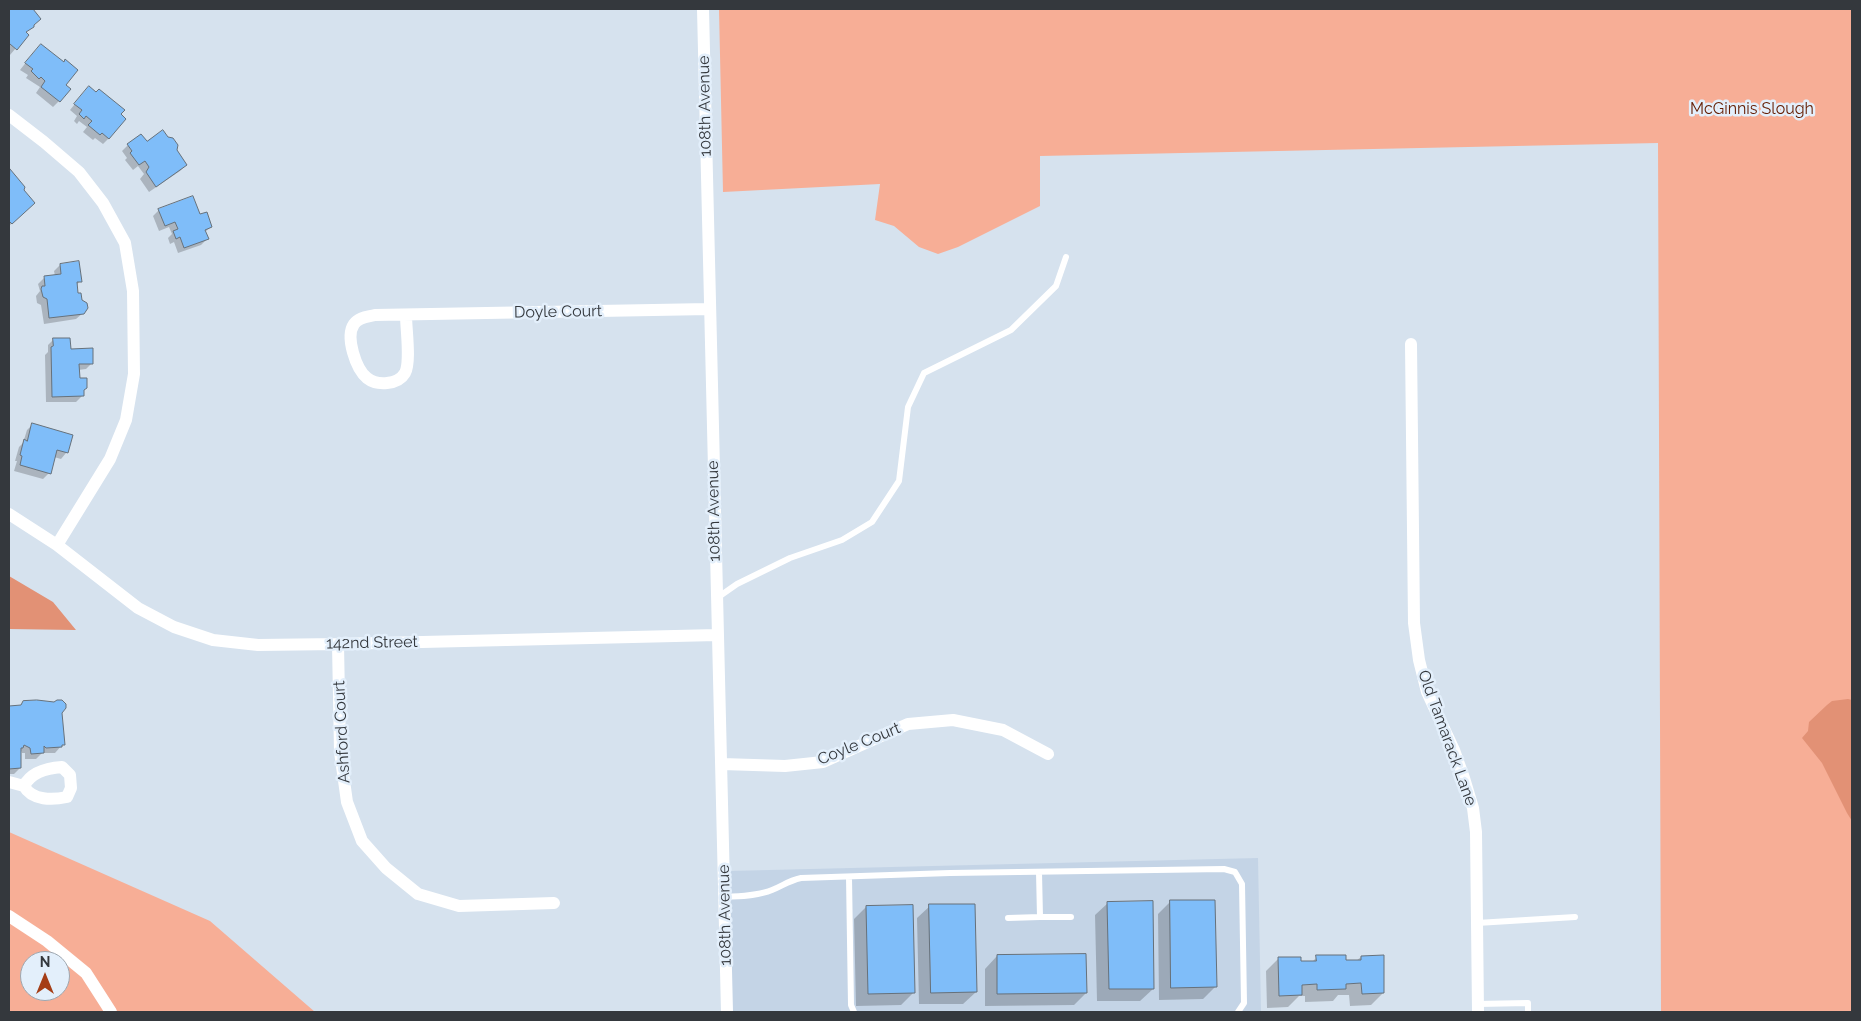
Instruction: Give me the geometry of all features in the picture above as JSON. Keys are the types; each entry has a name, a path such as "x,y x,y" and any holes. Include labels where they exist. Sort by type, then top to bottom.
{"street":[{"name":"108th Avenue","path":"702,9 727,1012"},
{"path":"9,115 79,172 103,203 125,243 133,291 134,374 126,420 110,459 56,545"},
{"name":"Doyle Court","path":"406,315 406,372 399,380 388,383 378,383 366,378 356,363 351,343 351,331 355,323 361,318 375,315 710,310"},
{"name":"Old Tamarack Lane","path":"1412,344 1414,623 1419,660 1427,692 1454,750 1473,808 1476,832 1478,1008"},
{"name":"142nd Street","path":"9,514 56,545 138,608 174,626 213,640 258,645 717,635"},
{"name":"Ashford Court","path":"338,644 341,760 347,802 362,841 386,868 418,894 459,906 554,903"},
{"name":"Coyle Court","path":"722,764 785,766 823,762 908,724 953,720 1003,730 1048,754"},
{"path":"9,782 24,786"},
{"path":"9,916 47,941 86,973 111,1012"}],"lane":[{"path":"716,599 737,584 790,558 842,540 872,522 899,481 908,407 924,373 1011,330 1056,286 1066,257"},
{"path":"725,897 756,894 772,890 788,881 802,878 1224,869 1235,872 1242,884 1244,1004 1238,1012"},
{"path":"1039,872 1040,917"},
{"path":"849,876 851,1004 854,1012"},
{"path":"1008,918 1072,917"},
{"path":"1477,923 1575,917"},
{"path":"1478,1008 1528,1003 1528,1012"}],"shaded area":[{"path":"9,576 53,602 76,630 9,629"},
{"path":"1852,700 1852,821 1822,763 1802,738 1808,731 1809,722 1827,705 1832,701"},
{"path":"1258,858 1261,1012 731,1012 729,871"}],"green space":[{"name":"McGinnis Slough","path":"719,9 1852,9 1852,1012 1661,1012 1658,143 1040,156 1040,206 958,247 938,254 919,247 894,226 875,220 880,184 723,192"},
{"path":"9,832 210,921 315,1012 9,1012"}],"building":[{"path":"9,9 33,9 41,19 26,32 29,35 17,50 10,44 9,46"},
{"path":"41,44 64,62 65,59 78,70 66,85 71,89 60,102 41,87 45,81 41,77 39,79 31,71 33,69 25,63"},
{"path":"89,86 96,92 99,89 125,110 121,114 126,119 109,139 102,133 100,135 88,125 92,121 86,116 84,119 79,114 82,110 74,104"},
{"path":"163,130 178,145 177,150 187,165 156,187 146,172 149,167 145,161 139,165 130,153 132,151 127,144 141,134 147,141"},
{"path":"10,169 35,203 12,224 9,221"},
{"path":"193,196 200,214 207,212 212,227 205,230 209,239 184,248 180,237 176,239 173,231 178,229 175,222 165,226 158,209"},
{"path":"79,261 82,282 77,282 78,293 81,293 82,300 87,303 88,308 84,314 49,318 47,299 43,297 41,289 42,286 45,286 44,276 61,274 60,264"},
{"path":"53,338 70,338 71,349 93,348 93,364 79,364 80,378 87,378 87,388 84,390 84,396 52,397 51,347 53,346"},
{"path":"32,423 73,435 68,453 57,450 51,474 20,465 22,456 20,455 24,439 27,441"},
{"path":"62,700 66,704 66,708 62,713 65,745 62,745 62,747 46,748 44,746 44,753 31,754 30,748 24,745 21,748 21,768 9,769 9,706 21,705 23,701 54,702"},
{"path":"1170,900 1215,900 1217,987 1171,988"},
{"path":"1153,901 1154,989 1109,989 1107,902"},
{"path":"929,904 975,904 977,992 931,993"},
{"path":"913,905 915,993 868,994 866,906"},
{"path":"1086,954 1087,993 997,994 997,955"},
{"path":"1316,955 1346,955 1346,960 1361,960 1361,956 1384,955 1384,993 1362,994 1361,983 1346,984 1346,989 1317,990 1317,984 1302,985 1302,995 1279,996 1278,957 1301,957 1301,961 1316,961"}]}
